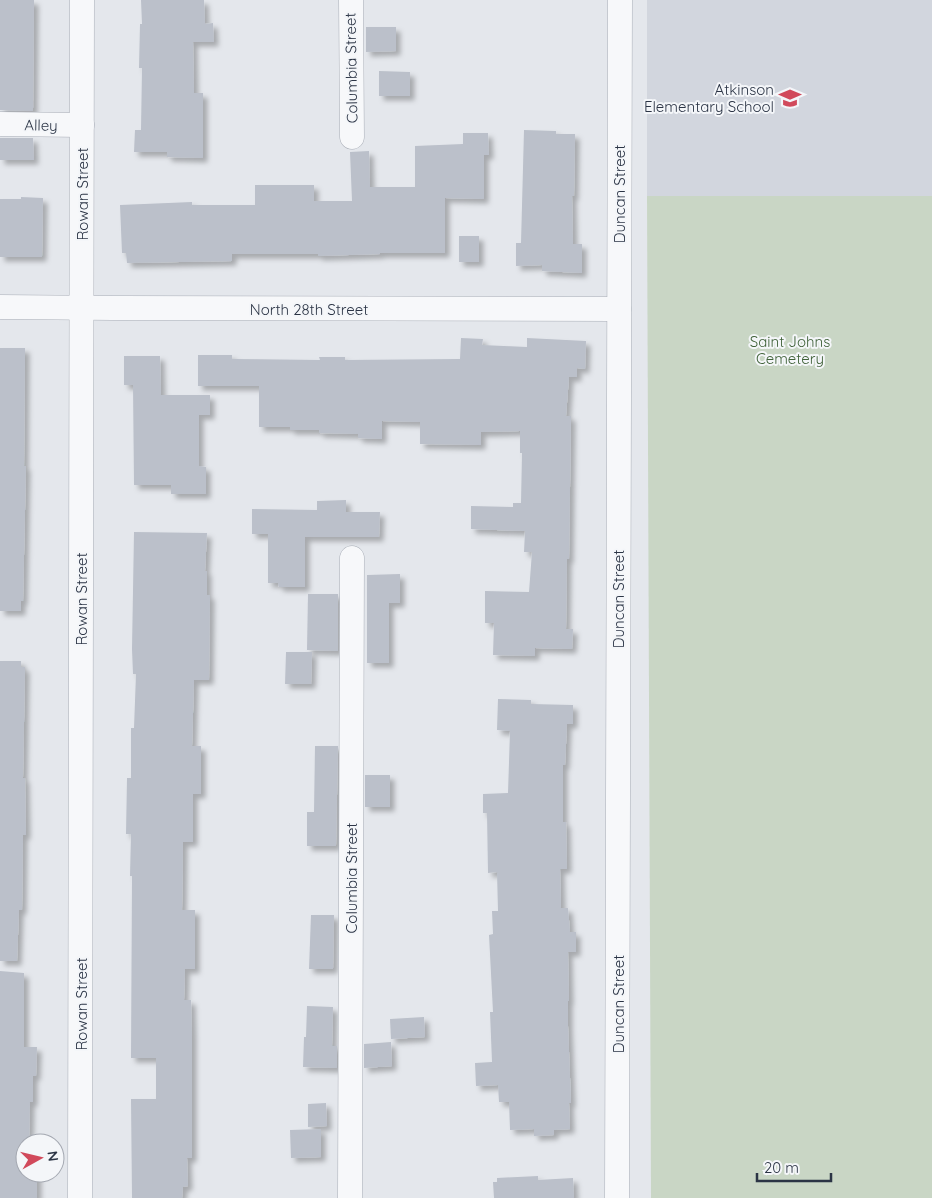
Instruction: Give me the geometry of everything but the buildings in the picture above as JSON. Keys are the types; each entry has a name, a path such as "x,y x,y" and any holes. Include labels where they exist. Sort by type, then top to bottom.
{"street":[{"name":"Rowan Street","path":"80,1198 82,0"},
{"name":"Columbia Street","path":"350,0 352,137"},
{"name":"Duncan Street","path":"617,1198 620,0"},
{"name":"Alley","path":"0,124 82,125"},
{"name":"North 28th Street","path":"0,307 619,309"},
{"name":"Columbia Street","path":"350,1198 352,558"}],"shaded area":[{"name":"Atkinson Elementary School","path":"647,0 932,0 932,196 647,196"}],"green space":[{"name":"Saint Johns Cemetery","path":"647,196 932,196 932,1198 651,1198"}],"place":[{"name":"Atkinson Elementary School","path":"790,98"}]}
